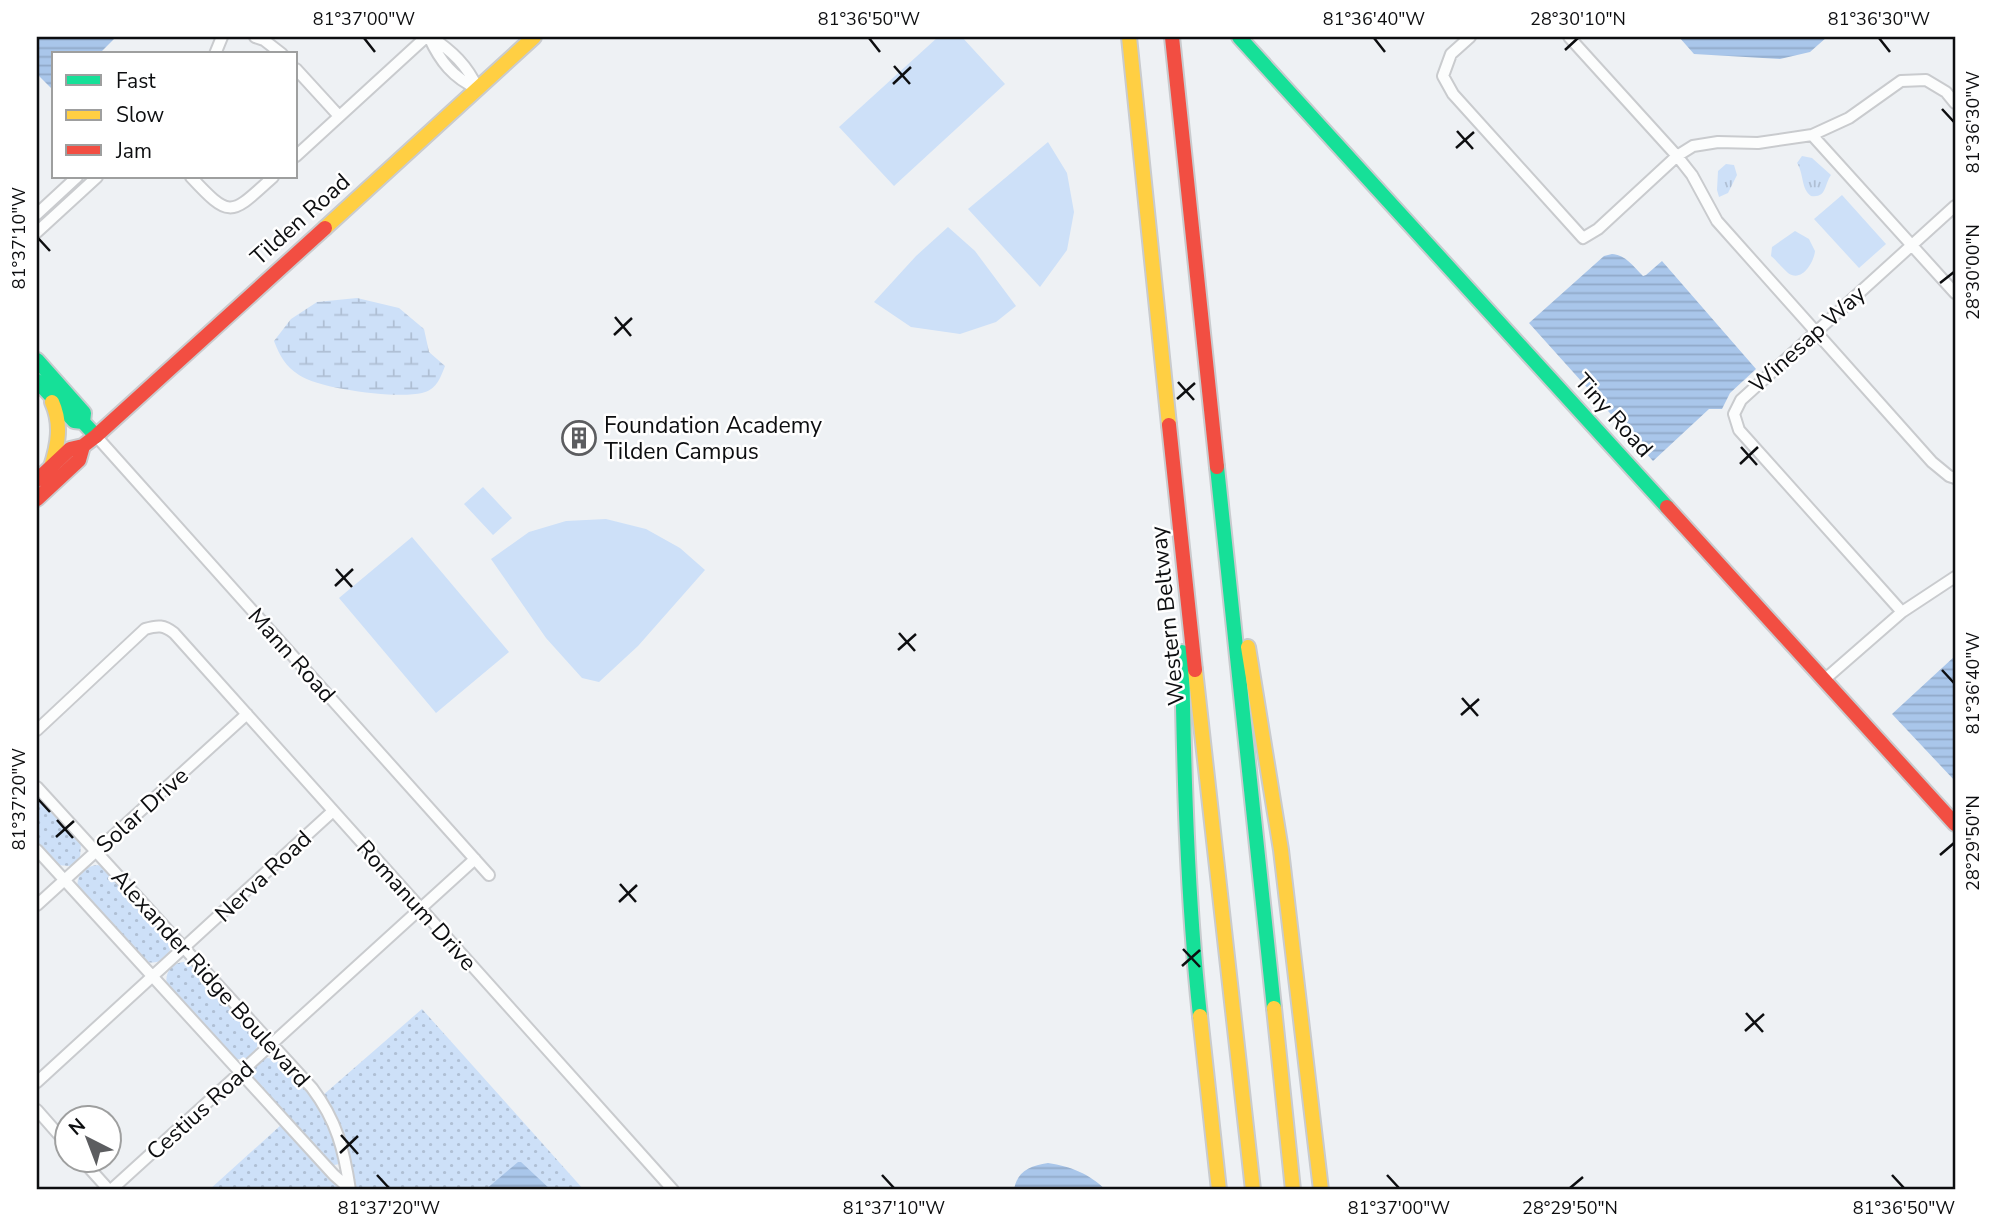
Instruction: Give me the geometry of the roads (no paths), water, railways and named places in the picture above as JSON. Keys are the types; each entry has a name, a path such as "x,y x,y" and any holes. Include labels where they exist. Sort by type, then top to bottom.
{"main road":[{"name":"Tilden Road","path":"83,446 534,37"},
{"name":"Western Beltway","path":"1129,37 1180,536 1253,1190"},
{"path":"1172,37 1293,1190"},
{"name":"Tiny Road","path":"1239,37 1955,824"},
{"path":"37,360 84,413 83,422"},
{"path":"42,386 74,421 83,422 96,436"},
{"path":"42,386 56,409 59,426 51,467"},
{"path":"37,480 70,449 83,446 79,460 37,499"},
{"path":"1223,515 1265,738 1282,851 1321,1190"},
{"path":"1180,536 1185,820 1193,951 1219,1190"}],"street":[{"path":"255,37 264,40 279,52"},
{"path":"429,37 450,49 470,71 478,89"},
{"path":"429,37 439,58 460,81 478,89"},
{"path":"298,154 429,37"},
{"path":"1470,37 1451,54 1443,76 1453,94 1583,238 1598,229 1677,156 1693,146 1718,142 1758,143 1812,135 1849,118 1901,81 1926,80 1945,92 1955,103"},
{"path":"1569,37 1677,156 1692,175 1717,221 1932,462 1949,477 1955,478"},
{"path":"445,65 456,56"},
{"path":"298,71 339,116"},
{"path":"1812,135 1955,293"},
{"path":"37,214 76,178"},
{"path":"192,178 214,202 222,207 233,208 245,202 272,178"},
{"path":"37,232 91,179"},
{"name":"Winesap Way","path":"1902,612 1739,430 1734,414 1741,400 1955,206"},
{"name":"Mann Road","path":"96,436 489,874"},
{"path":"1824,680 1902,612 1955,577"},
{"name":"Romanum Drive","path":"37,730 145,629 157,625 166,627 673,1190"},
{"name":"Solar Drive","path":"37,905 247,714"},
{"name":"Alexander Ridge Boulevard","path":"37,787 312,1088 332,1120 342,1144 350,1190"},
{"name":"Nerva Road","path":"37,1083 333,811"},
{"name":"Alexander Ridge Boulevard","path":"37,850 350,1190"},
{"name":"Cestius Road","path":"110,1190 475,859"},
{"path":"37,1110 52,1127"},
{"path":"95,1174 110,1190"}],"place":[{"name":"Foundation Academy Tilden Campus","path":"579,438"}]}
